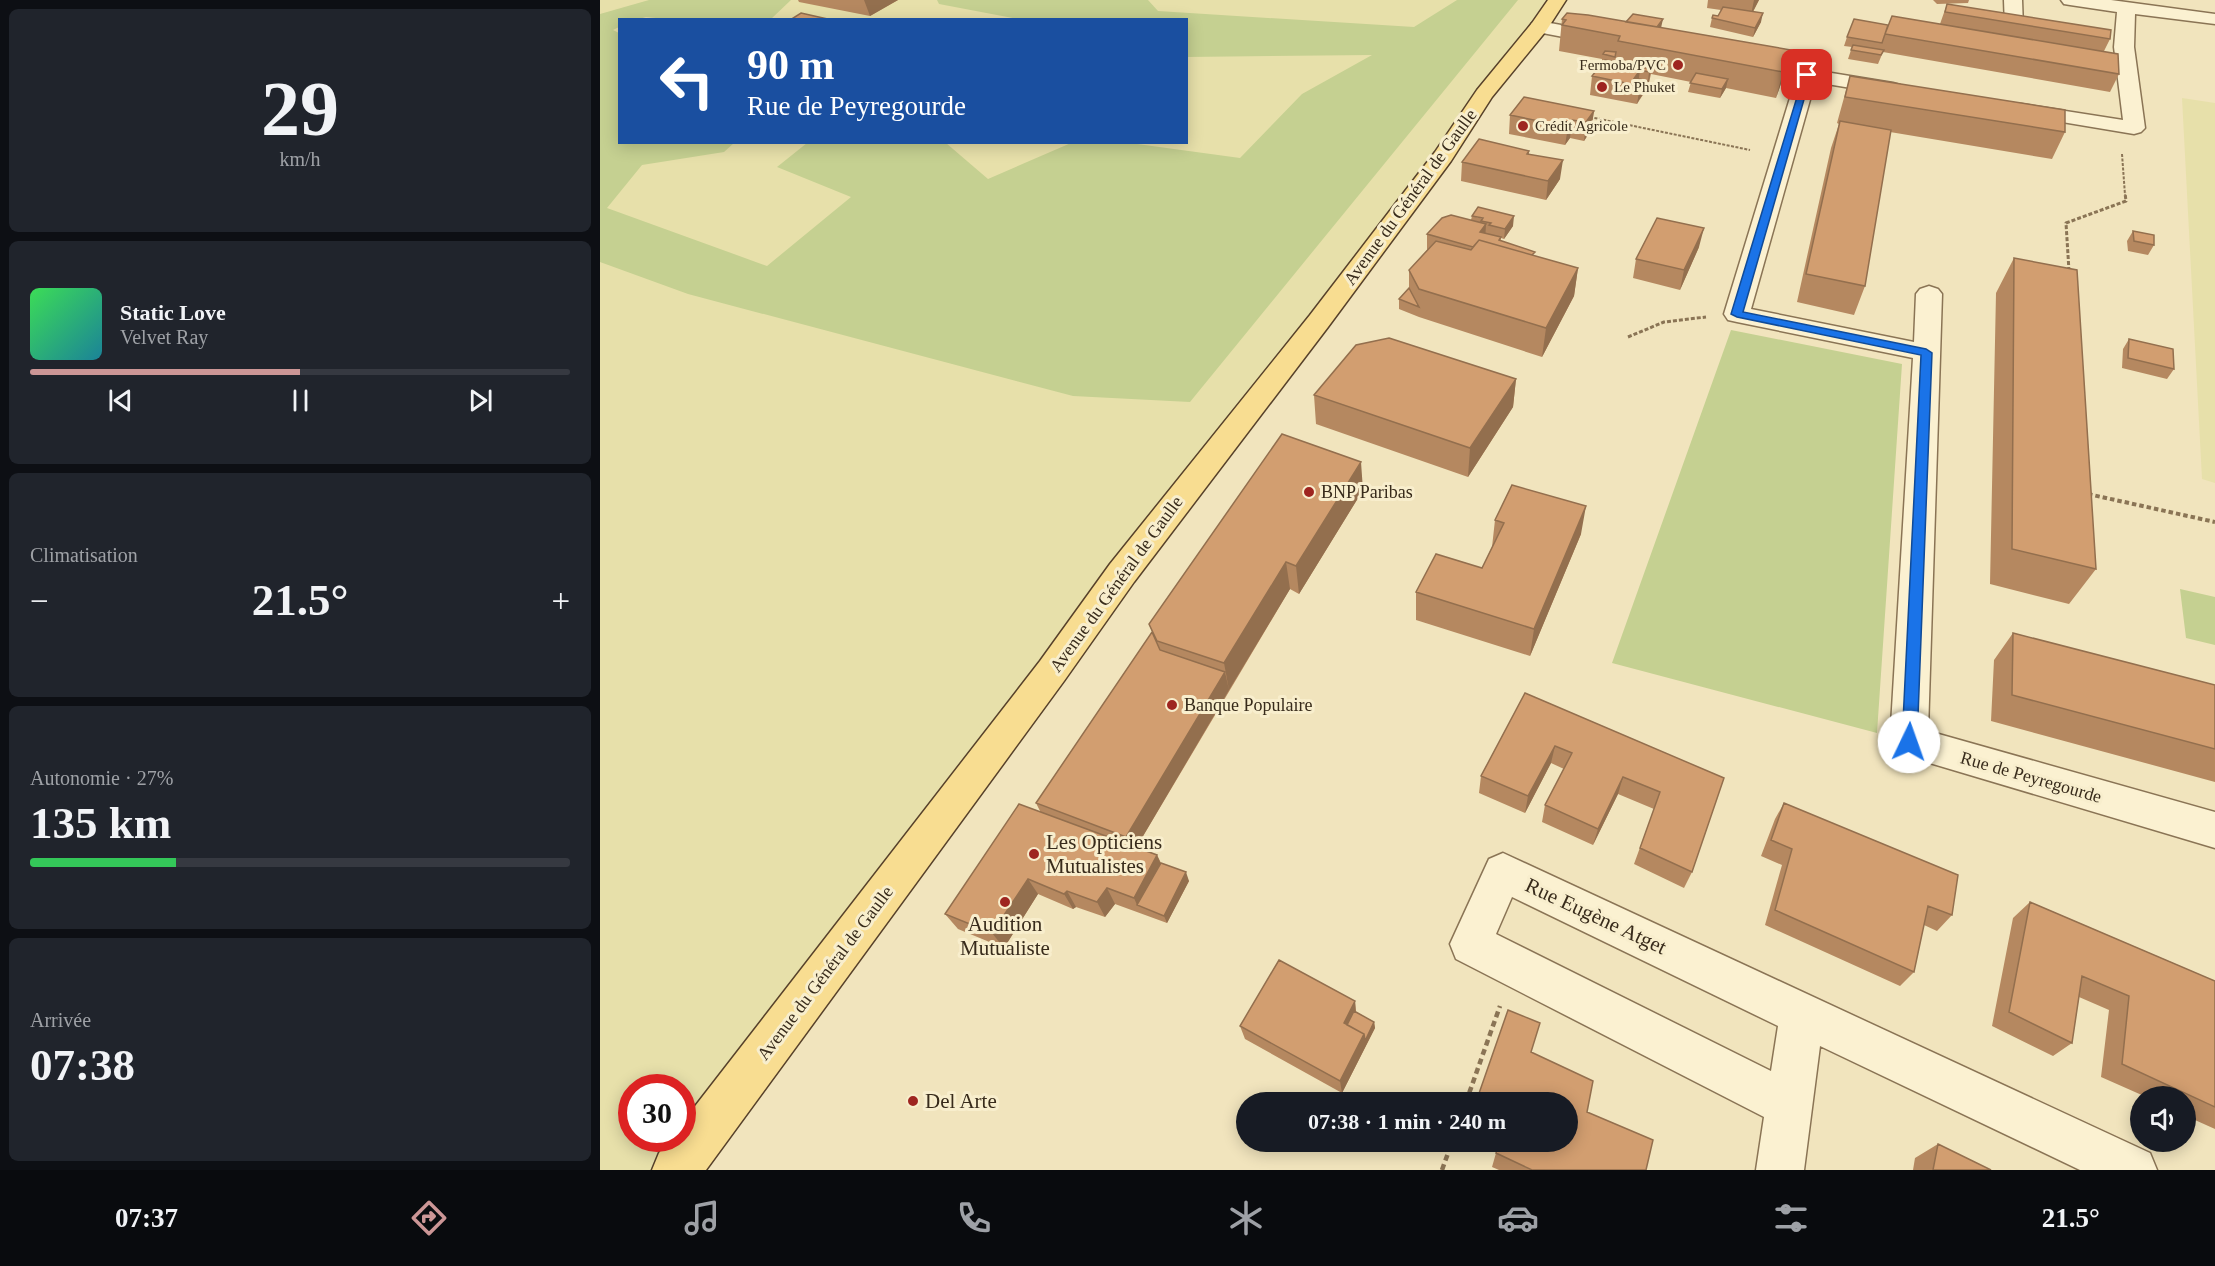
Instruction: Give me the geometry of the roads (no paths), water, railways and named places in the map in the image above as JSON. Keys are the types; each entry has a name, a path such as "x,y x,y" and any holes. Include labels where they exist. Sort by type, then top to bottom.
{"main road":[{"name":"Avenue du Général de Gaulle","path":"676,1170 1052,671 1122,573 1319,321 1448,150 1484,94 1539,27 1557,0"}],"street":[{"path":"2013,0 2014,28"},
{"path":"2070,0 2215,19"},
{"path":"2004,107 2134,128 2113,45 2126,9"},
{"path":"1991,25 2036,32"},
{"path":"1539,27 1621,41"},
{"path":"1911,92 1807,75 1737,314 1926,353"},
{"name":"Rue de Peyregourde","path":"1929,294 1909,742 2215,830"},
{"name":"Rue Eugène Atget","path":"1790,1105 1471,944 1503,872 2133,1170"},
{"path":"1780,1170 1802,1014"}],"place":[{"name":"Fermoba/PVC","path":"1678,65"},
{"name":"Le Phuket","path":"1602,87"},
{"name":"Crédit Agricole","path":"1523,126"},
{"name":"BNP Paribas","path":"1309,492"},
{"name":"Banque Populaire","path":"1172,705"},
{"name":"Les Opticiens Mutualistes","path":"1034,854"},
{"name":"Audition Mutualiste","path":"1005,902"},
{"name":"Del Arte","path":"913,1101"}]}
